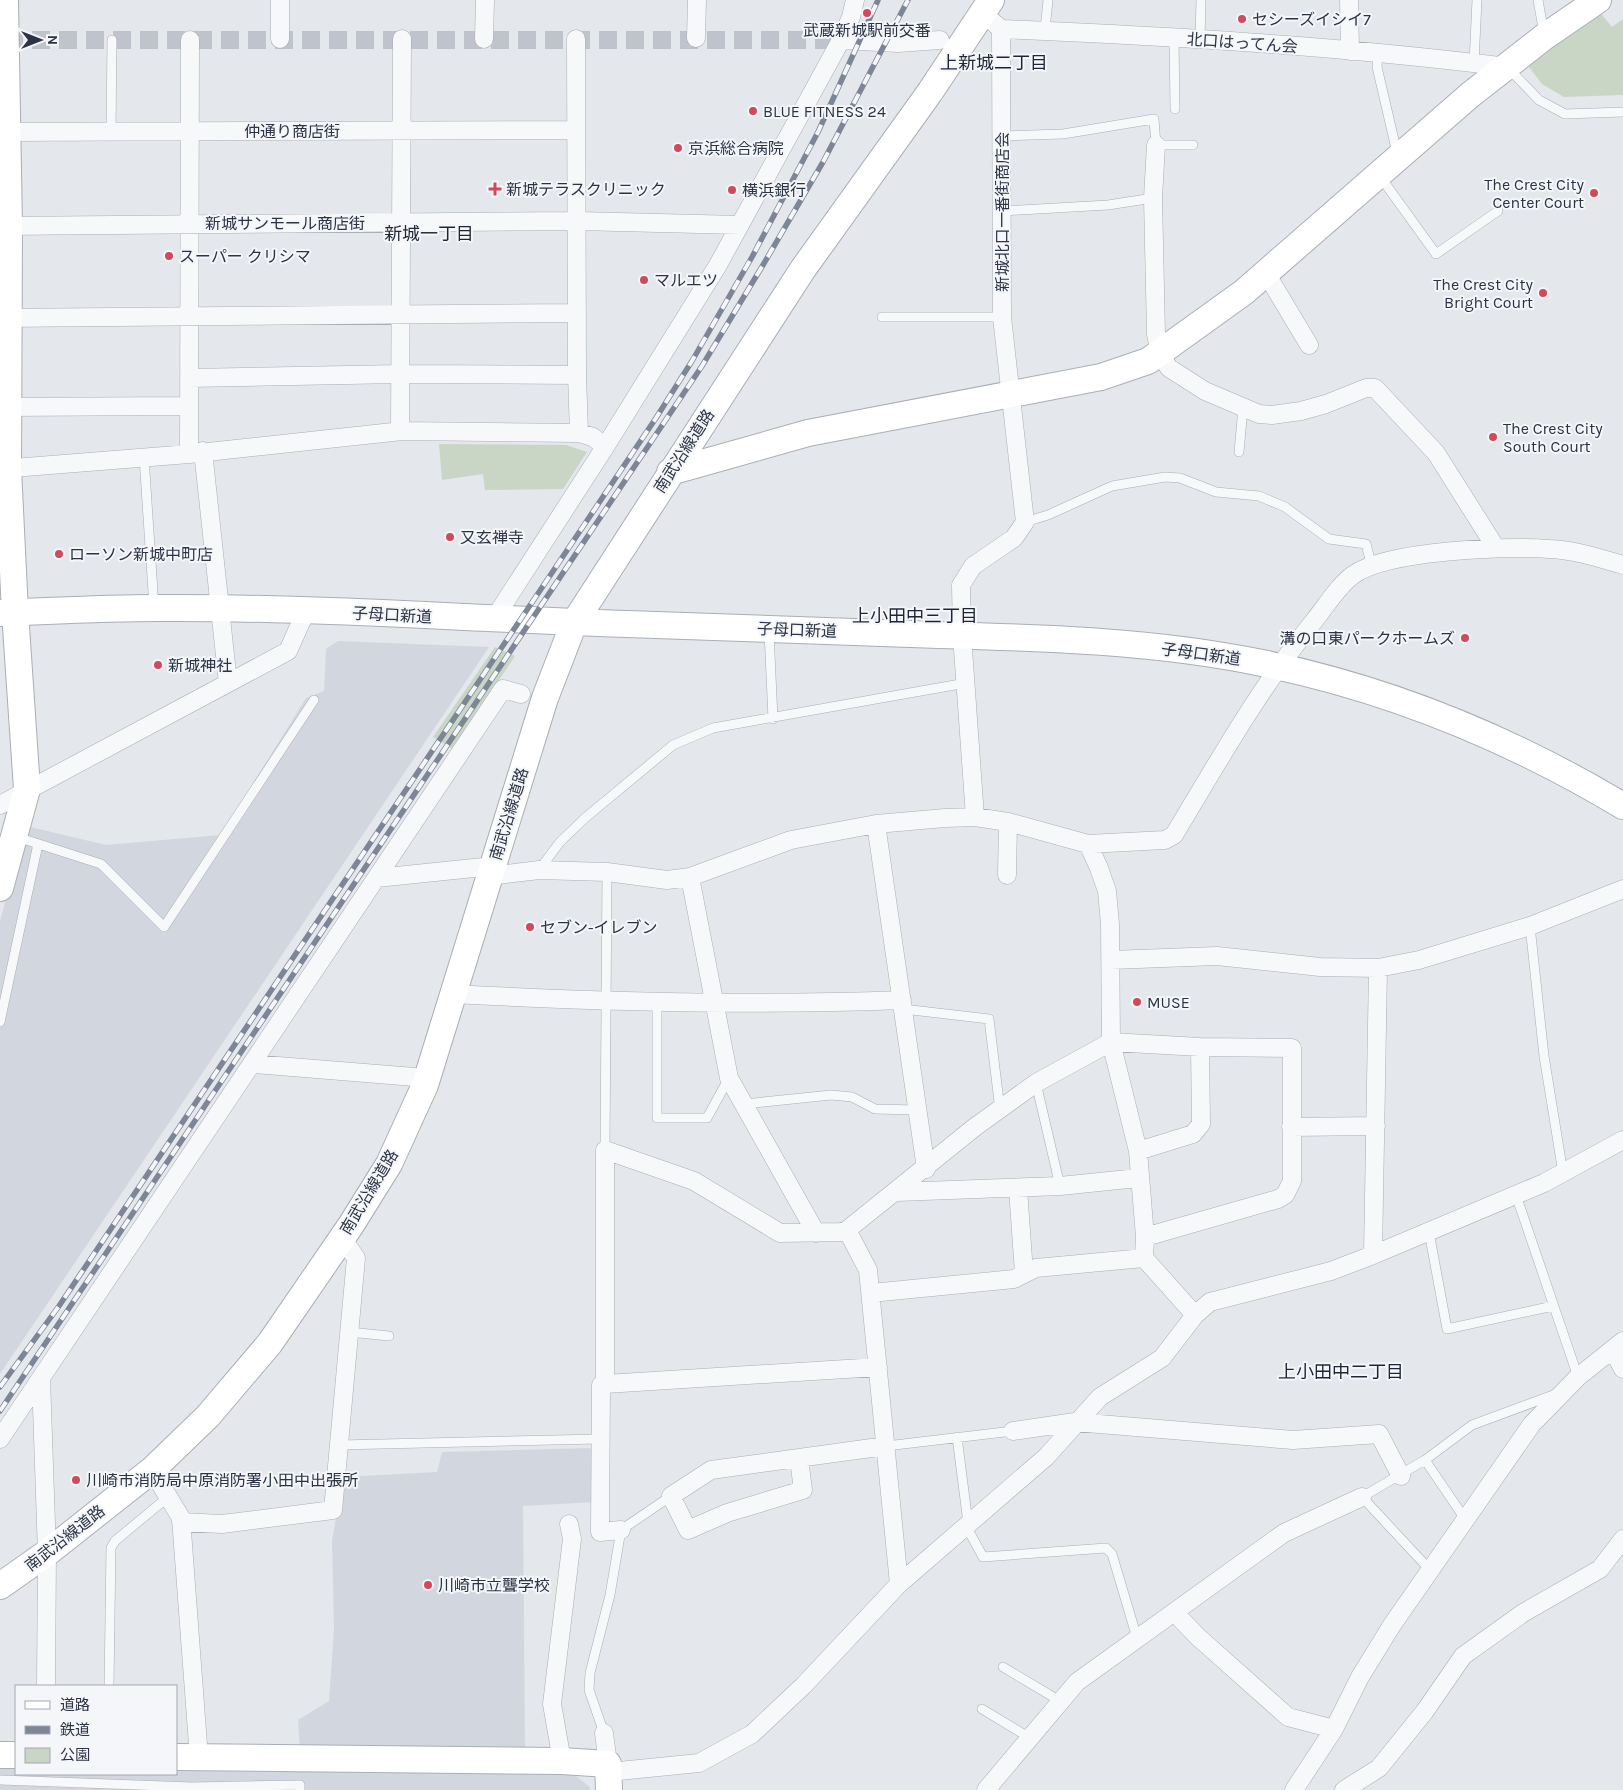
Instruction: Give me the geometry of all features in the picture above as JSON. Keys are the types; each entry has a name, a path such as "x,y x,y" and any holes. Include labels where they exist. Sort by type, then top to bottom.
{"street":[{"path":"0,888 26,840 27,789 7,612 4,469 3,40 5,0"},
{"path":"280,0 280,39"},
{"path":"484,39 485,0"},
{"path":"696,38 697,0"},
{"path":"494,620 605,447 740,225 840,40 851,17 855,0"},
{"path":"1349,0 1350,51"},
{"path":"670,472 808,433 1101,377 1148,361 1160,354 1266,273 1470,95 1544,38 1598,0"},
{"name":"北口はってん会","path":"991,14 1045,30 1200,39 1350,51 1507,67"},
{"name":"新城北口一番街商店会","path":"991,14 1002,136 1002,317 1025,522"},
{"name":"南武沿線道路","path":"0,1586 47,1554 152,1470 208,1416 270,1343 342,1238 389,1164 427,1078 546,698 574,622 803,269 991,14"},
{"path":"400,431 402,39"},
{"path":"576,39 577,375 579,434"},
{"path":"190,40 189,406 220,608 228,683"},
{"path":"840,40 898,43 940,40"},
{"name":"仲通り商店街","path":"4,132 576,130"},
{"path":"1156,145 1153,198 1156,334 1160,354 1169,368 1205,391 1259,414 1288,414 1326,404 1366,388 1375,388 1436,453 1496,548"},
{"name":"新城サンモール商店街","path":"4,226 577,221 740,225"},
{"path":"1266,273 1309,345"},
{"path":"4,318 577,313"},
{"path":"189,378 400,374 577,375"},
{"path":"4,407 189,406"},
{"path":"4,469 144,458 400,431 579,434 593,437 605,447"},
{"path":"975,817 962,635 962,585 973,566 1014,538 1025,522"},
{"path":"377,878 540,870 607,872 667,880 690,877 791,840 876,824 975,817 1008,822 1088,844 1165,840 1174,835 1278,666 1341,587 1354,575 1394,558 1496,548 1584,553 1623,565"},
{"name":"子母口新道","path":"7,612 220,608 494,620 1073,639 1172,648 1278,666 1365,689 1460,723 1567,773 1623,806"},
{"path":"0,805 288,651 306,611"},
{"path":"0,1439 503,689 521,694"},
{"path":"1007,875 1008,822"},
{"path":"876,824 926,1169"},
{"path":"1088,844 1107,891 1111,960 1111,1042 1138,1151 1138,1178 1145,1237 1144,1258 1195,1315"},
{"path":"690,877 717,1004 729,1078 816,1233"},
{"path":"1111,960 1217,956 1320,967 1378,968 1419,960 1530,926 1623,889"},
{"path":"1373,1255 1378,968"},
{"path":"453,994 607,1002 902,1004"},
{"path":"621,1530 600,1532 601,1385 604,1384 604,1150 694,1180 780,1234 847,1230 1036,1083 1111,1042 1200,1047 1292,1048 1292,1181 1285,1195 1278,1199 1145,1237"},
{"path":"1138,1151 1193,1134 1201,1124 1200,1047"},
{"path":"253,1064 427,1078"},
{"path":"1291,1127 1376,1126"},
{"path":"152,1470 181,1522 188,1757 562,1761 608,1775 699,1763 752,1734 803,1686 899,1584 1046,1457 1075,1422 1100,1397 1162,1358 1195,1315 1210,1302 1330,1271 1373,1255 1516,1195 1563,1173 1623,1140"},
{"path":"897,1192 1060,1186 1138,1178"},
{"path":"1018,1188 1024,1273"},
{"path":"847,1230 868,1270 899,1584"},
{"path":"181,1522 222,1524 333,1510 356,1258 342,1238"},
{"path":"871,1293 1014,1279 1036,1268 1144,1258"},
{"path":"1294,1790 1334,1729 1360,1677 1392,1625 1532,1424 1578,1377 1618,1346 1623,1369"},
{"path":"604,1384 878,1367"},
{"path":"41,1378 47,1554 46,1685"},
{"path":"1013,1430 1075,1422 1292,1440 1379,1434 1401,1476"},
{"path":"798,1459 802,1490 726,1513 688,1530 671,1496 711,1470 886,1446"},
{"path":"986,1790 1077,1682 1284,1533 1362,1497"},
{"path":"562,1761 552,1704 572,1539 569,1524"},
{"path":"1344,1790 1379,1768 1426,1711 1464,1656 1523,1614 1600,1569 1623,1539"},
{"path":"1174,1612 1198,1637 1288,1717 1334,1729"},
{"path":"604,1733 608,1775"},
{"path":"0,1755 15,1755"}],"lane":[{"path":"1045,30 1048,0"},
{"path":"1200,39 1201,0"},
{"path":"1474,63 1477,0"},
{"path":"1538,0 1544,38"},
{"path":"1174,38 1175,108"},
{"path":"111,131 112,40"},
{"path":"1378,54 1377,67 1398,157"},
{"path":"1507,67 1539,100 1565,114 1623,112"},
{"path":"1002,136 1063,134 1154,119 1154,140 1156,145 1193,145"},
{"path":"1379,174 1436,254 1498,210"},
{"path":"1002,211 1108,205 1153,198"},
{"path":"882,317 1002,317"},
{"path":"1239,452 1243,408"},
{"path":"144,458 154,608"},
{"path":"1025,522 1048,515 1112,486 1165,477 1180,478 1216,492 1259,496 1285,507 1329,539 1366,544 1372,567"},
{"path":"769,629 773,719"},
{"path":"540,870 560,842 585,818 673,745 713,728 773,719 966,683"},
{"path":"0,1022 26,840 101,864 164,927 314,700"},
{"path":"604,1150 607,872"},
{"path":"1530,926 1544,1056 1563,1173"},
{"path":"658,1002 657,1118 707,1118 729,1078"},
{"path":"902,1004 988,1019 1000,1110"},
{"path":"1036,1083 1060,1186"},
{"path":"744,1104 831,1095 852,1097 875,1109 917,1110"},
{"path":"1516,1195 1578,1377"},
{"path":"1429,1232 1447,1329 1553,1306"},
{"path":"349,1332 390,1336"},
{"path":"1430,1570 1362,1497 1401,1476 1472,1425 1564,1392"},
{"path":"886,1446 1013,1430"},
{"path":"957,1437 967,1525 983,1557 1106,1548 1112,1554 1137,1638"},
{"path":"339,1445 600,1439"},
{"path":"1425,1460 1465,1519"},
{"path":"604,1733 589,1690 590,1673 610,1595 621,1530 671,1496"},
{"path":"109,1685 111,1548 114,1542 168,1497"},
{"path":"1003,1667 1060,1701"},
{"path":"982,1709 1030,1738"},
{"path":"0,1780 127,1787 208,1788 300,1785 300,1790"}],"shaded area":[{"path":"338,641 489,647 0,1374 0,921 26,826 106,845 221,835 306,698 324,691 326,649"},
{"name":"川崎市立聾学校","path":"589,1448 594,1451 594,1502 523,1506 525,1752 300,1750 298,1720 329,1701 334,1629 332,1541 343,1477 437,1472 442,1452"},
{"path":"0,1768 15,1769 15,1775 178,1775 178,1771 573,1774 590,1787 590,1790 0,1790"}],"green space":[{"path":"1598,10 1612,27 1623,19 1623,95 1564,97 1542,84 1525,62"},
{"path":"439,444 566,445 587,452 563,489 485,490 483,474 442,480"},
{"path":"495,647 515,656 453,749 433,737"}],"tunnel":[{"path":"5,40 841,40"}],"railway":[{"path":"0,1387 59,1306 656,418 692,361 752,257 818,132 878,0"},
{"path":"0,1411 702,366 823,162 908,0"}],"place":[{"name":"武蔵新城駅前交番","path":"867,13"},
{"name":"セシーズイシイ7","path":"1242,19"},
{"name":"BLUE FITNESS 24","path":"753,111"},
{"name":"京浜総合病院","path":"678,148"},
{"name":"新城テラスクリニック","path":"495,189"},
{"name":"横浜銀行","path":"732,190"},
{"name":"The Crest City Center Court","path":"1594,193"},
{"name":"スーパー クリシマ","path":"169,256"},
{"name":"マルエツ","path":"644,280"},
{"name":"The Crest City Bright Court","path":"1543,293"},
{"name":"The Crest City South Court","path":"1493,437"},
{"name":"又玄禅寺","path":"450,537"},
{"name":"ローソン新城中町店","path":"59,554"},
{"name":"溝の口東パークホームズ","path":"1465,638"},
{"name":"新城神社","path":"158,665"},
{"name":"セブン-イレブン","path":"530,927"},
{"name":"MUSE","path":"1137,1002"},
{"name":"川崎市消防局中原消防署小田中出張所","path":"76,1480"},
{"name":"川崎市立聾学校","path":"428,1585"}],"district":[{"name":"上新城二丁目","path":"994,63"},
{"name":"新城一丁目","path":"429,234"},
{"name":"上小田中三丁目","path":"915,616"},
{"name":"上小田中二丁目","path":"1341,1372"}]}
